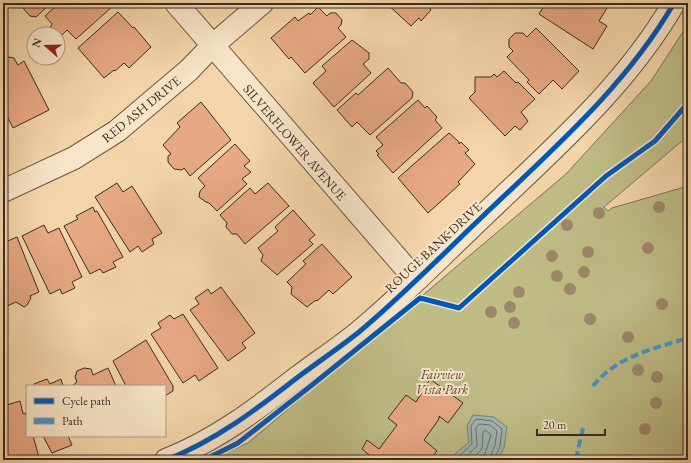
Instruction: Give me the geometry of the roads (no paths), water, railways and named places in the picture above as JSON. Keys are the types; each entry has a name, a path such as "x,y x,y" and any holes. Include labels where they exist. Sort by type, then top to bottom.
{"street":[{"name":"SILVERFLOWER AVENUE","path":"176,3 416,280"},
{"name":"RED ASH DRIVE","path":"3,191 74,158 117,131 188,70 212,46 262,3"},
{"name":"ROUGE BANK DRIVE","path":"166,460 183,454 260,406 359,332 416,280 550,152 616,86 646,46 674,3"}],"water":[{"path":"473,415 494,417 507,427 504,448 497,460 454,460 455,454 469,442 467,426"}],"park label":[{"name":"Fairview Vista Park","path":"442,382"}]}
